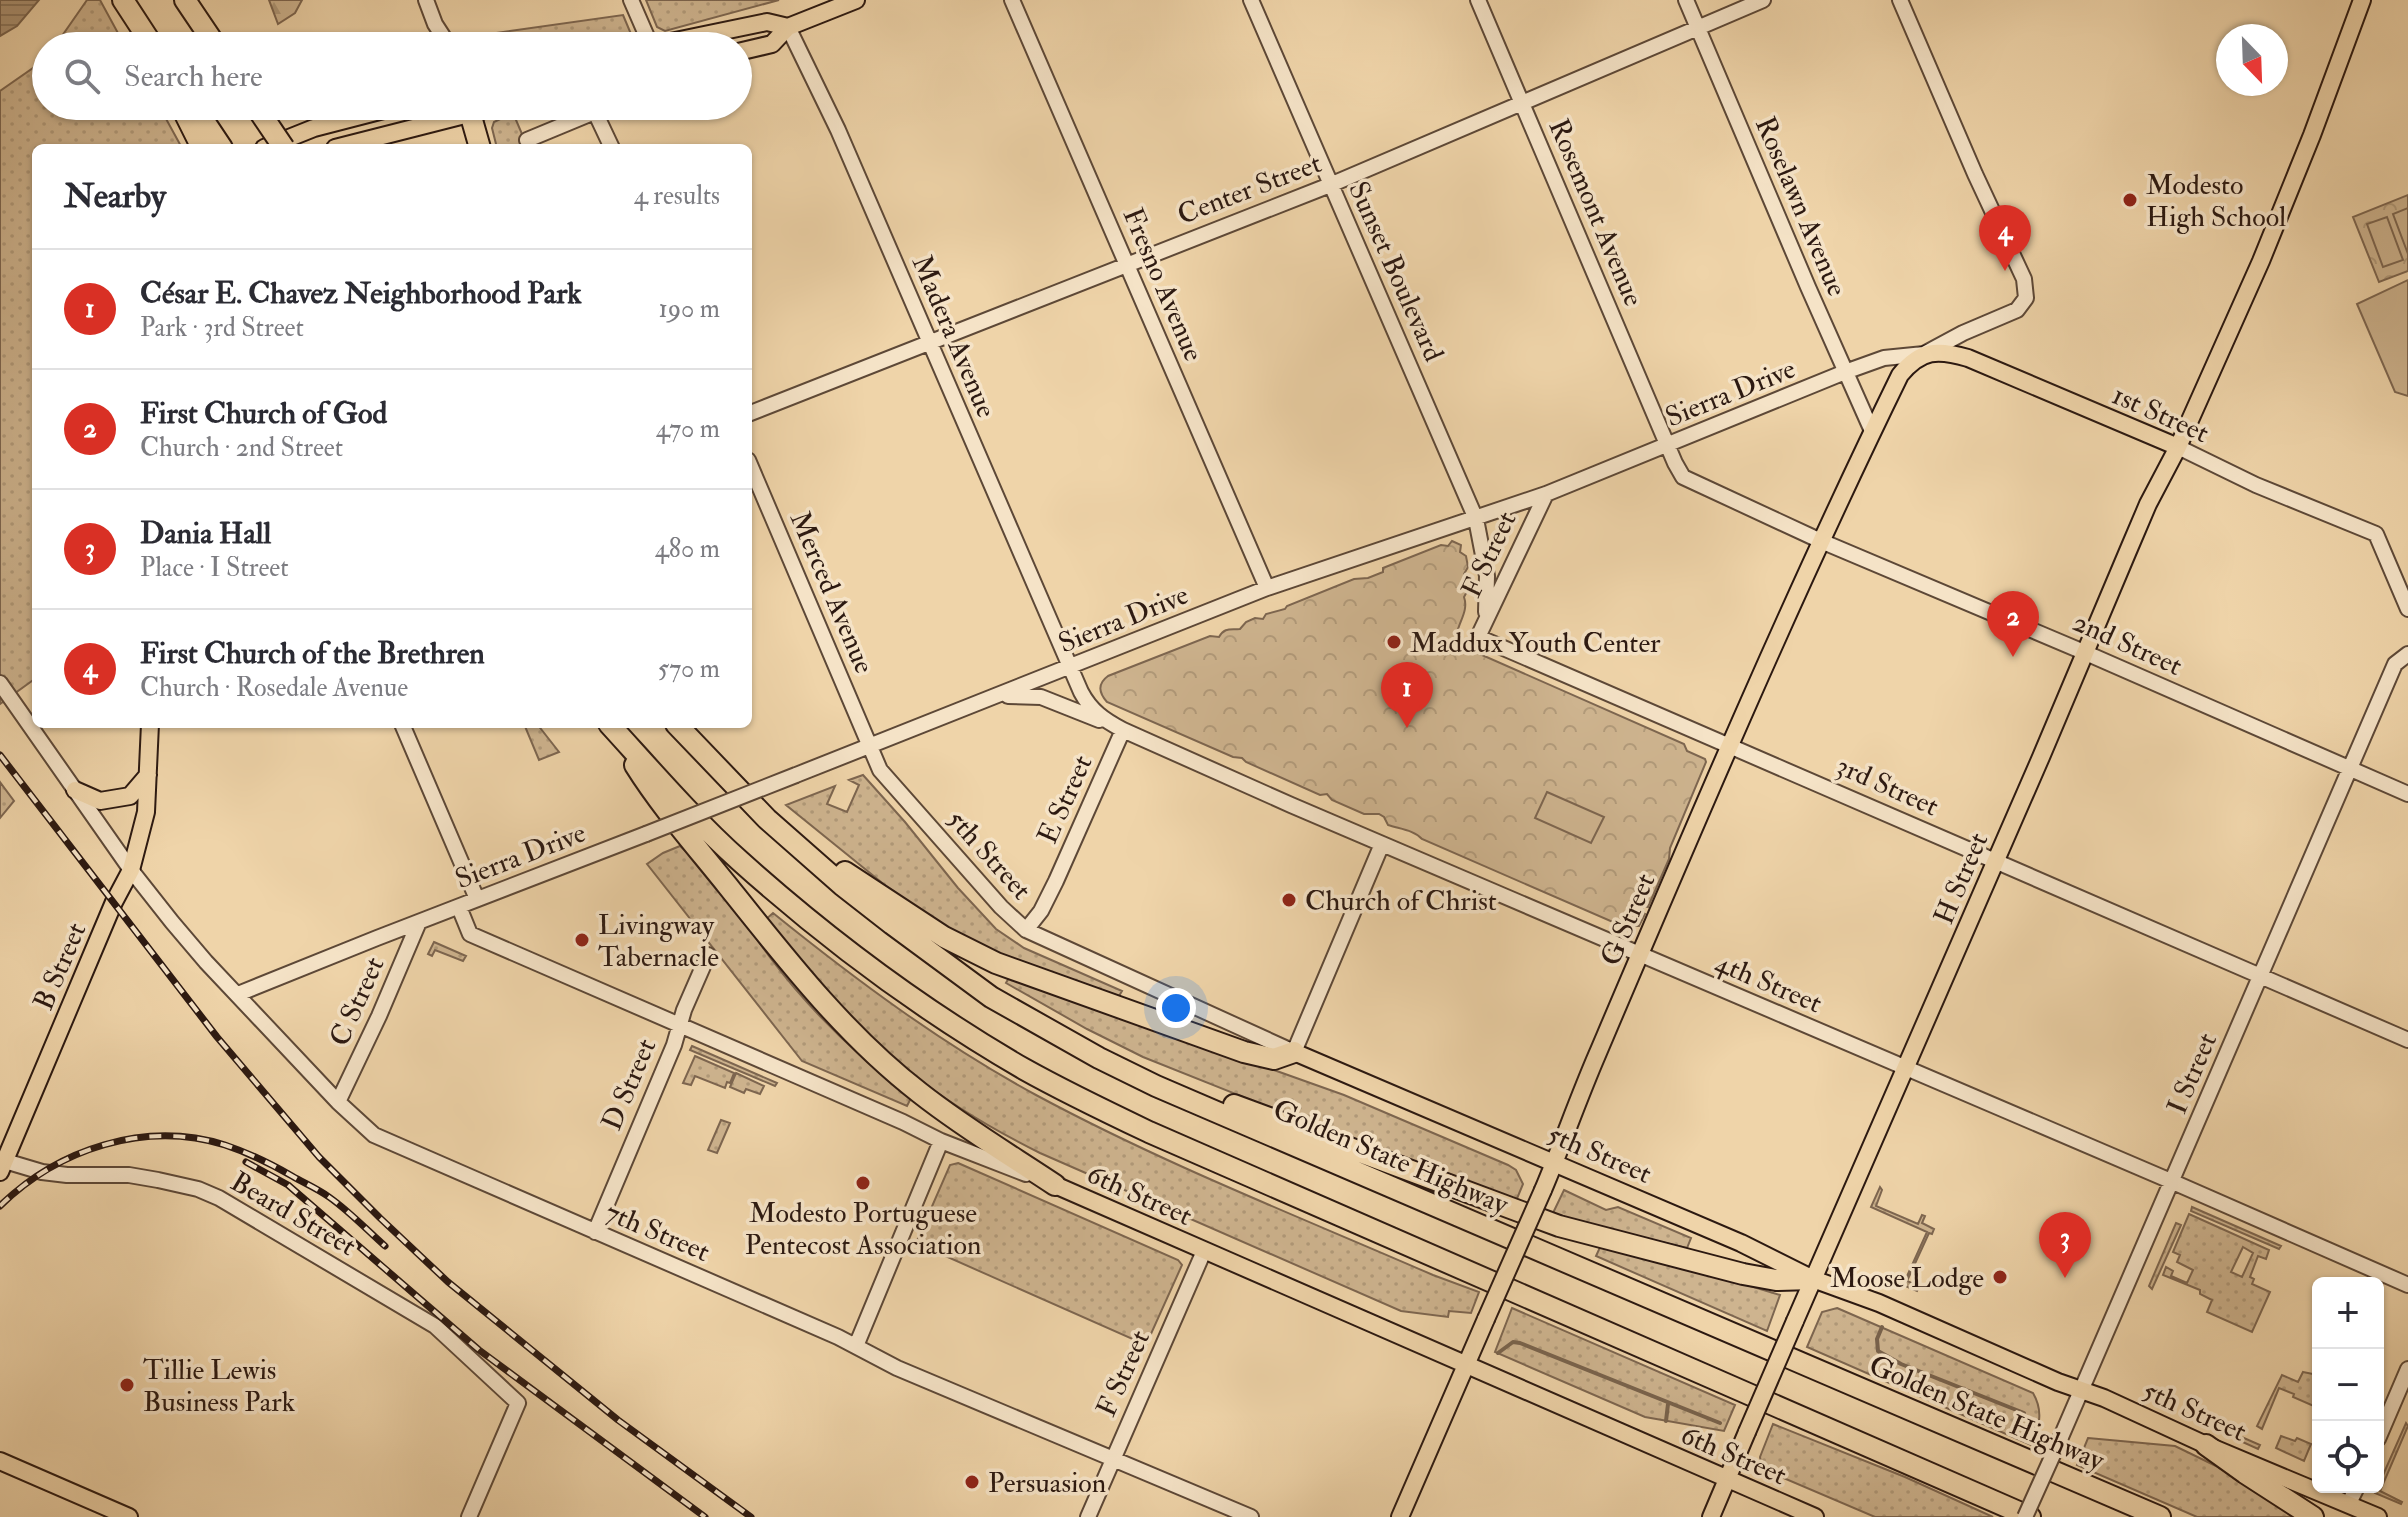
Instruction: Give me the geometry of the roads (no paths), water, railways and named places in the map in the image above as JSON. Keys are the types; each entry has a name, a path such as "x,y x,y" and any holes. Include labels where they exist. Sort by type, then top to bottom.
{"highway":[{"path":"123,0 143,32"},
{"path":"187,3 207,32"},
{"path":"191,120 209,144"},
{"path":"200,120 210,144"},
{"path":"265,120 281,144"},
{"path":"472,120 479,144"},
{"path":"612,728 654,796 781,953 841,1021 920,1093 1055,1185"},
{"path":"614,728 737,858 859,961 960,1029 1035,1074 1149,1132 2028,1517"},
{"name":"Golden State Highway","path":"680,728 767,819 842,885 991,997 1099,1058 1156,1086 2160,1517"},
{"path":"693,728 732,784"},
{"path":"767,819 944,937 996,963 1244,1052 1274,1059 1294,1052"},
{"path":"1156,1086 1214,1098 1559,1226 1743,1274 1776,1280 1813,1279"},
{"path":"2206,1445 2313,1517"}],"main road":[{"path":"752,49 772,44 788,27 856,0"},
{"name":"H Street","path":"1711,1517 2148,504 2178,447 2261,261 2362,0"},
{"path":"719,32 767,22 788,27"},
{"path":"272,144 288,136 345,120"},
{"path":"349,144 431,120"},
{"name":"1st Street","path":"1924,354 1947,352 1968,358 2178,447"},
{"name":"G Street","path":"1400,1517 1821,541 1900,375 1924,354"},
{"name":"B Street","path":"2,1166 114,902 131,870 146,812 150,728"},
{"path":"75,790 100,801 130,796 148,775"},
{"name":"5th Street","path":"1294,1052 1741,1243 1813,1279 1879,1303 2378,1517"},
{"name":"6th Street","path":"1055,1185 1815,1517"},
{"path":"0,1461 129,1517"}],"street":[{"path":"426,0 440,32"},
{"path":"631,0 645,32"},
{"name":"Fresno Avenue","path":"1012,0 1267,588"},
{"name":"Sunset Boulevard","path":"1251,0 1476,519"},
{"name":"Rosemont Avenue","path":"1478,0 1669,445"},
{"name":"Roselawn Avenue","path":"1686,0 1872,431"},
{"name":"Center Street","path":"752,412 1330,185 1763,0"},
{"name":"Sierra Drive","path":"238,994 1267,588 1546,494 1884,358 1924,354 2017,310 2026,298 2024,279 1900,0"},
{"name":"Madera Avenue","path":"788,27 838,130 1071,667"},
{"path":"527,140 570,120"},
{"path":"601,120 610,144"},
{"name":"2nd Street","path":"1669,445 1683,477 1821,541 2408,794"},
{"name":"1st Street","path":"2178,447 2256,485 2376,534 2408,609"},
{"name":"Merced Avenue","path":"752,469 870,745"},
{"name":"F Street","path":"1478,637 1546,494"},
{"path":"1476,519 1487,576 1485,621"},
{"name":"3rd Street","path":"1478,637 2408,1040"},
{"name":"I Street","path":"2028,1517 2395,664 2408,654"},
{"name":"4th Street","path":"1071,667 1086,703 1097,715 1117,727"},
{"name":"7th Street","path":"0,683 131,870 189,942 338,1102 374,1135 856,1346 897,1368 1251,1517"},
{"name":"4th Street","path":"992,698 1041,697 1117,727 1640,956 2408,1285"},
{"name":"E Street","path":"1026,930 1041,911 1056,881 1117,727"},
{"path":"404,728 477,899"},
{"name":"5th Street","path":"870,745 880,770 1001,907 1026,930 1294,1052"},
{"path":"1294,1052 1382,844"},
{"name":"6th Street","path":"459,907 470,934 941,1141 1055,1185"},
{"name":"C Street","path":"338,1102 419,922"},
{"name":"D Street","path":"595,1232 674,1045 708,955"},
{"path":"856,1346 941,1141"},
{"name":"Beard Street","path":"2,1166 67,1175 129,1175 198,1189 219,1198 425,1320 518,1403 469,1517"},
{"name":"F Street","path":"1088,1517 1204,1251"},
{"path":"2384,1425 2408,1369"},
{"path":"2349,1503 2354,1493"}],"waterway":[{"path":"1882,1327 1877,1339 1878,1351 1901,1364 2024,1413"},
{"path":"1498,1353 1513,1342 1520,1343 1720,1423"},
{"path":"1666,1421 1668,1404"}],"railway":[{"path":"0,755 217,1037 319,1157 448,1282 618,1420 751,1517"},
{"path":"0,1206 48,1169 104,1145 134,1138 195,1138 243,1152 316,1189 344,1208 385,1246"},
{"path":"246,1162 288,1185 479,1350 705,1517"}],"place":[{"name":"Modesto High School","path":"2130,200"},
{"name":"First Church of the Brethren","path":"2005,271"},
{"name":"Maddux Youth Center","path":"1394,642"},
{"name":"First Church of God","path":"2013,657"},
{"name":"César E. Chavez Neighborhood Park","path":"1407,728"},
{"name":"Church of Christ","path":"1289,900"},
{"name":"Livingway Tabernacle","path":"582,940"},
{"name":"Modesto Portuguese Pentecost Association","path":"863,1183"},
{"name":"Moose Lodge","path":"2000,1277"},
{"name":"Dania Hall","path":"2065,1278"},
{"name":"Tillie Lewis Business Park","path":"127,1385"},
{"name":"Persuasion","path":"972,1482"}]}
